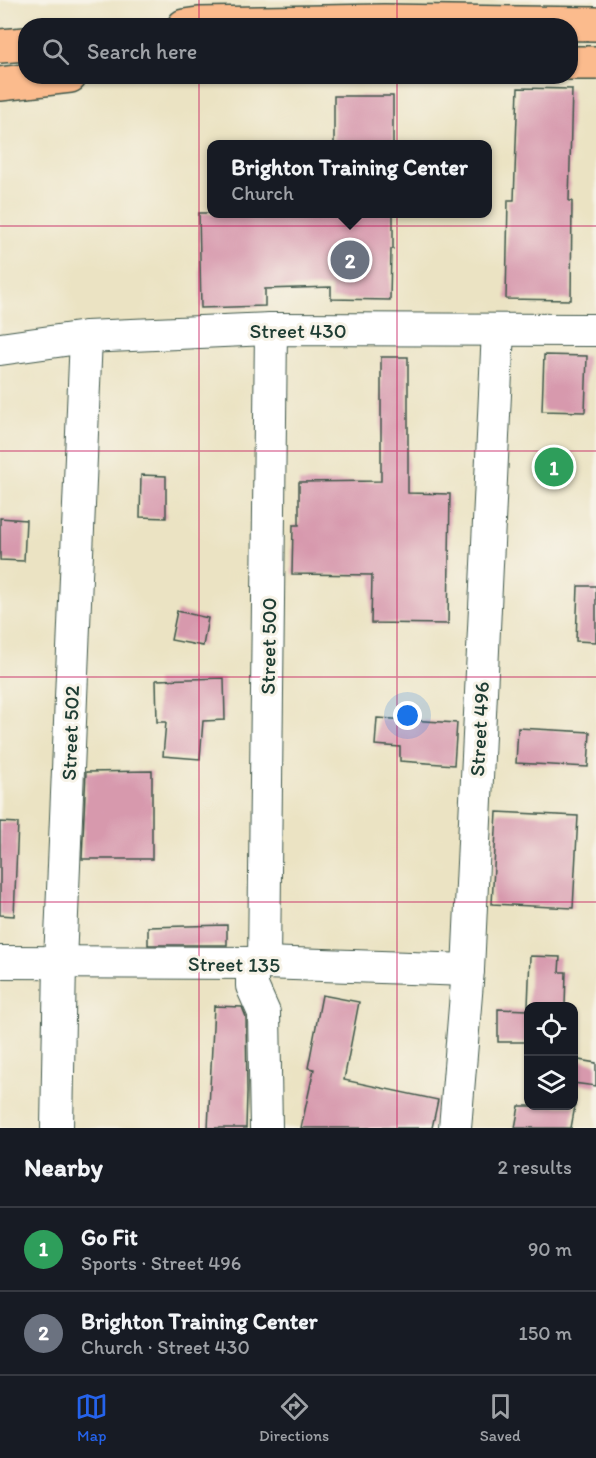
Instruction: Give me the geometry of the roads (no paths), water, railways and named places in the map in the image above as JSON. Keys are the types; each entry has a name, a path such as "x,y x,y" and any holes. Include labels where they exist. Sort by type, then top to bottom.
{"main road":[{"path":"578,24 596,24"},
{"path":"0,46 18,45"},
{"path":"578,63 596,63"},
{"path":"0,84 18,82"}],"street":[{"name":"Street 430","path":"0,349 86,337 271,330 596,330"},
{"name":"Street 500","path":"266,1128 264,1013 252,986 258,963 271,330"},
{"name":"Street 496","path":"455,1128 468,970 498,330"},
{"name":"Street 502","path":"57,1128 60,962 86,337"},
{"name":"Street 135","path":"0,962 258,963 468,970"}],"place":[{"name":"Brighton Training Center","path":"350,260"},
{"name":"Go Fit","path":"554,467"}]}
